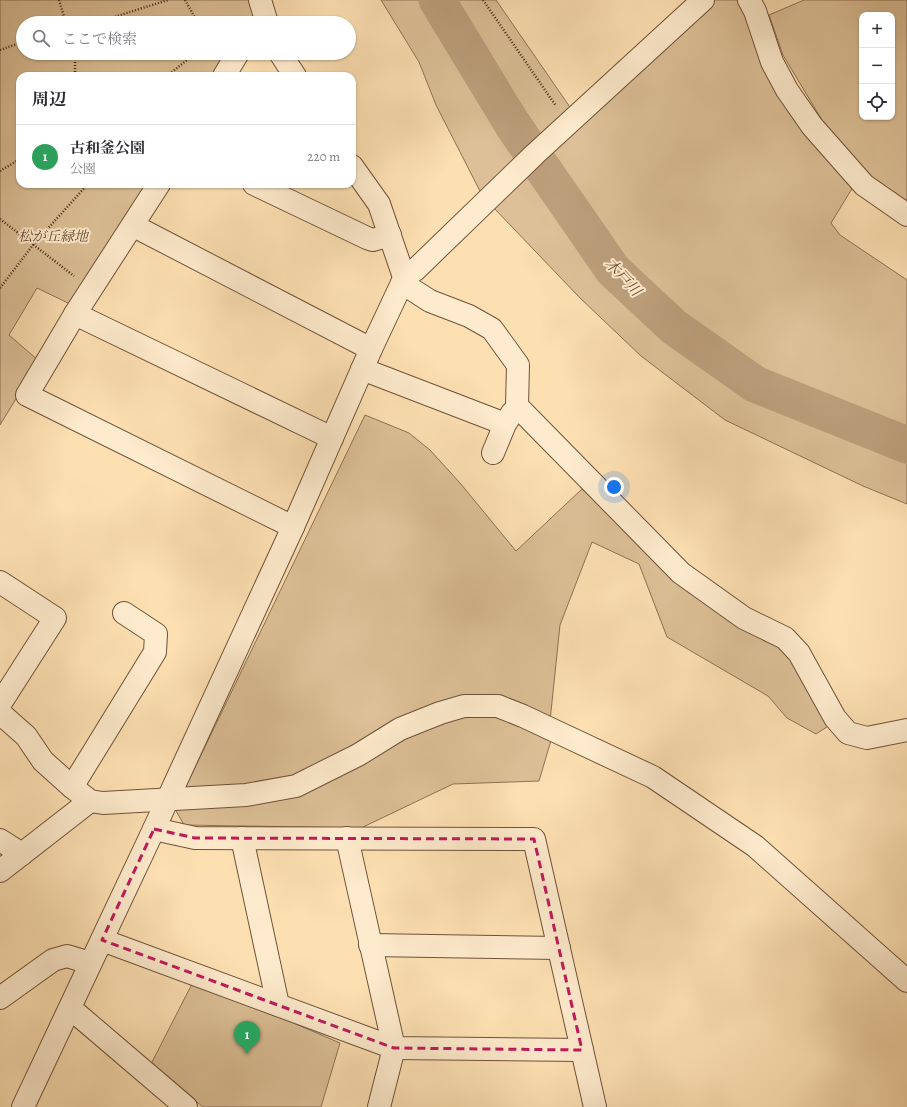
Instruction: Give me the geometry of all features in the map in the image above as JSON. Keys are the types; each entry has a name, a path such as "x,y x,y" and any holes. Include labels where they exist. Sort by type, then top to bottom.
{"street":[{"path":"24,1106 293,527 403,280 542,148 703,0"},
{"path":"749,0 755,11 772,62 786,90 812,126 864,185 907,215"},
{"path":"226,72 234,60"},
{"path":"285,60 292,72"},
{"path":"356,172 379,204 403,280 430,301 469,316 492,329 518,365 517,406 505,424 493,453"},
{"path":"157,188 134,226 75,314 27,396 293,527"},
{"path":"262,188 367,238 373,240 390,235"},
{"path":"134,226 367,359 505,424"},
{"path":"75,314 332,438"},
{"path":"517,406 681,573 744,618 785,638 799,653 835,718 848,733 867,738 907,730"},
{"path":"0,582 55,618 0,704"},
{"path":"72,788 156,652 156,634 124,614"},
{"path":"0,713 26,736 43,761 72,788 90,801 103,803 168,798 246,795 296,786 358,755 400,729 440,713 464,706 498,706 523,716 660,781 755,846 907,981"},
{"path":"0,871 90,801"},
{"path":"154,829 195,838 534,839 595,1107"},
{"path":"242,838 278,1005"},
{"path":"347,838 394,1048 379,1107"},
{"path":"0,840 22,854"},
{"path":"102,940 394,1048 582,1050"},
{"path":"370,945 559,948"},
{"path":"0,998 53,960 67,956 90,964"},
{"path":"70,1008 186,1107"}],"path":[{"path":"59,0 64,16"},
{"path":"117,16 168,0"},
{"path":"185,0 194,16"},
{"path":"483,0 557,109"},
{"path":"0,50 16,44"},
{"path":"75,60 76,72"},
{"path":"172,72 187,60"},
{"path":"0,171 16,161"},
{"path":"0,288 33,245 84,188"},
{"path":"0,219 92,289"}],"highlighted area":[{"path":"154,829 195,838 534,839 582,1050 394,1048 102,940"}],"green space":[{"name":"松が丘緑地","path":"0,0 252,0 256,10 252,16 16,16 16,60 225,60 217,72 16,72 16,188 144,188 70,304 37,288 9,335 39,361 0,425"},
{"path":"381,0 424,0 486,104 520,155 482,195 436,105 419,62"},
{"path":"451,0 496,0 572,110 542,136"},
{"path":"710,0 740,0 853,187 831,223 840,235 907,280 907,437 884,429 769,380 693,332 628,271 544,156"},
{"path":"804,0 907,0 907,206 868,180 822,120 783,55 769,15"},
{"path":"530,175 591,262 656,329 783,412 876,440 907,452 907,504 863,486 725,420 641,356 580,298 492,206"},
{"path":"365,415 409,433 430,450 460,483 516,551 582,489 678,579 784,642 833,723 816,734 787,718 768,696 667,637 639,564 592,542 560,625 550,721 552,737 539,781 453,784 361,828 184,825 175,809"},
{"path":"194,980 340,1043 321,1107 203,1107 151,1064"}],"waterway":[{"name":"木戸川","path":"437,0 514,127 613,270 674,327 755,384 907,445"}],"place":[{"name":"古和釜公園","path":"247,1054"}]}
